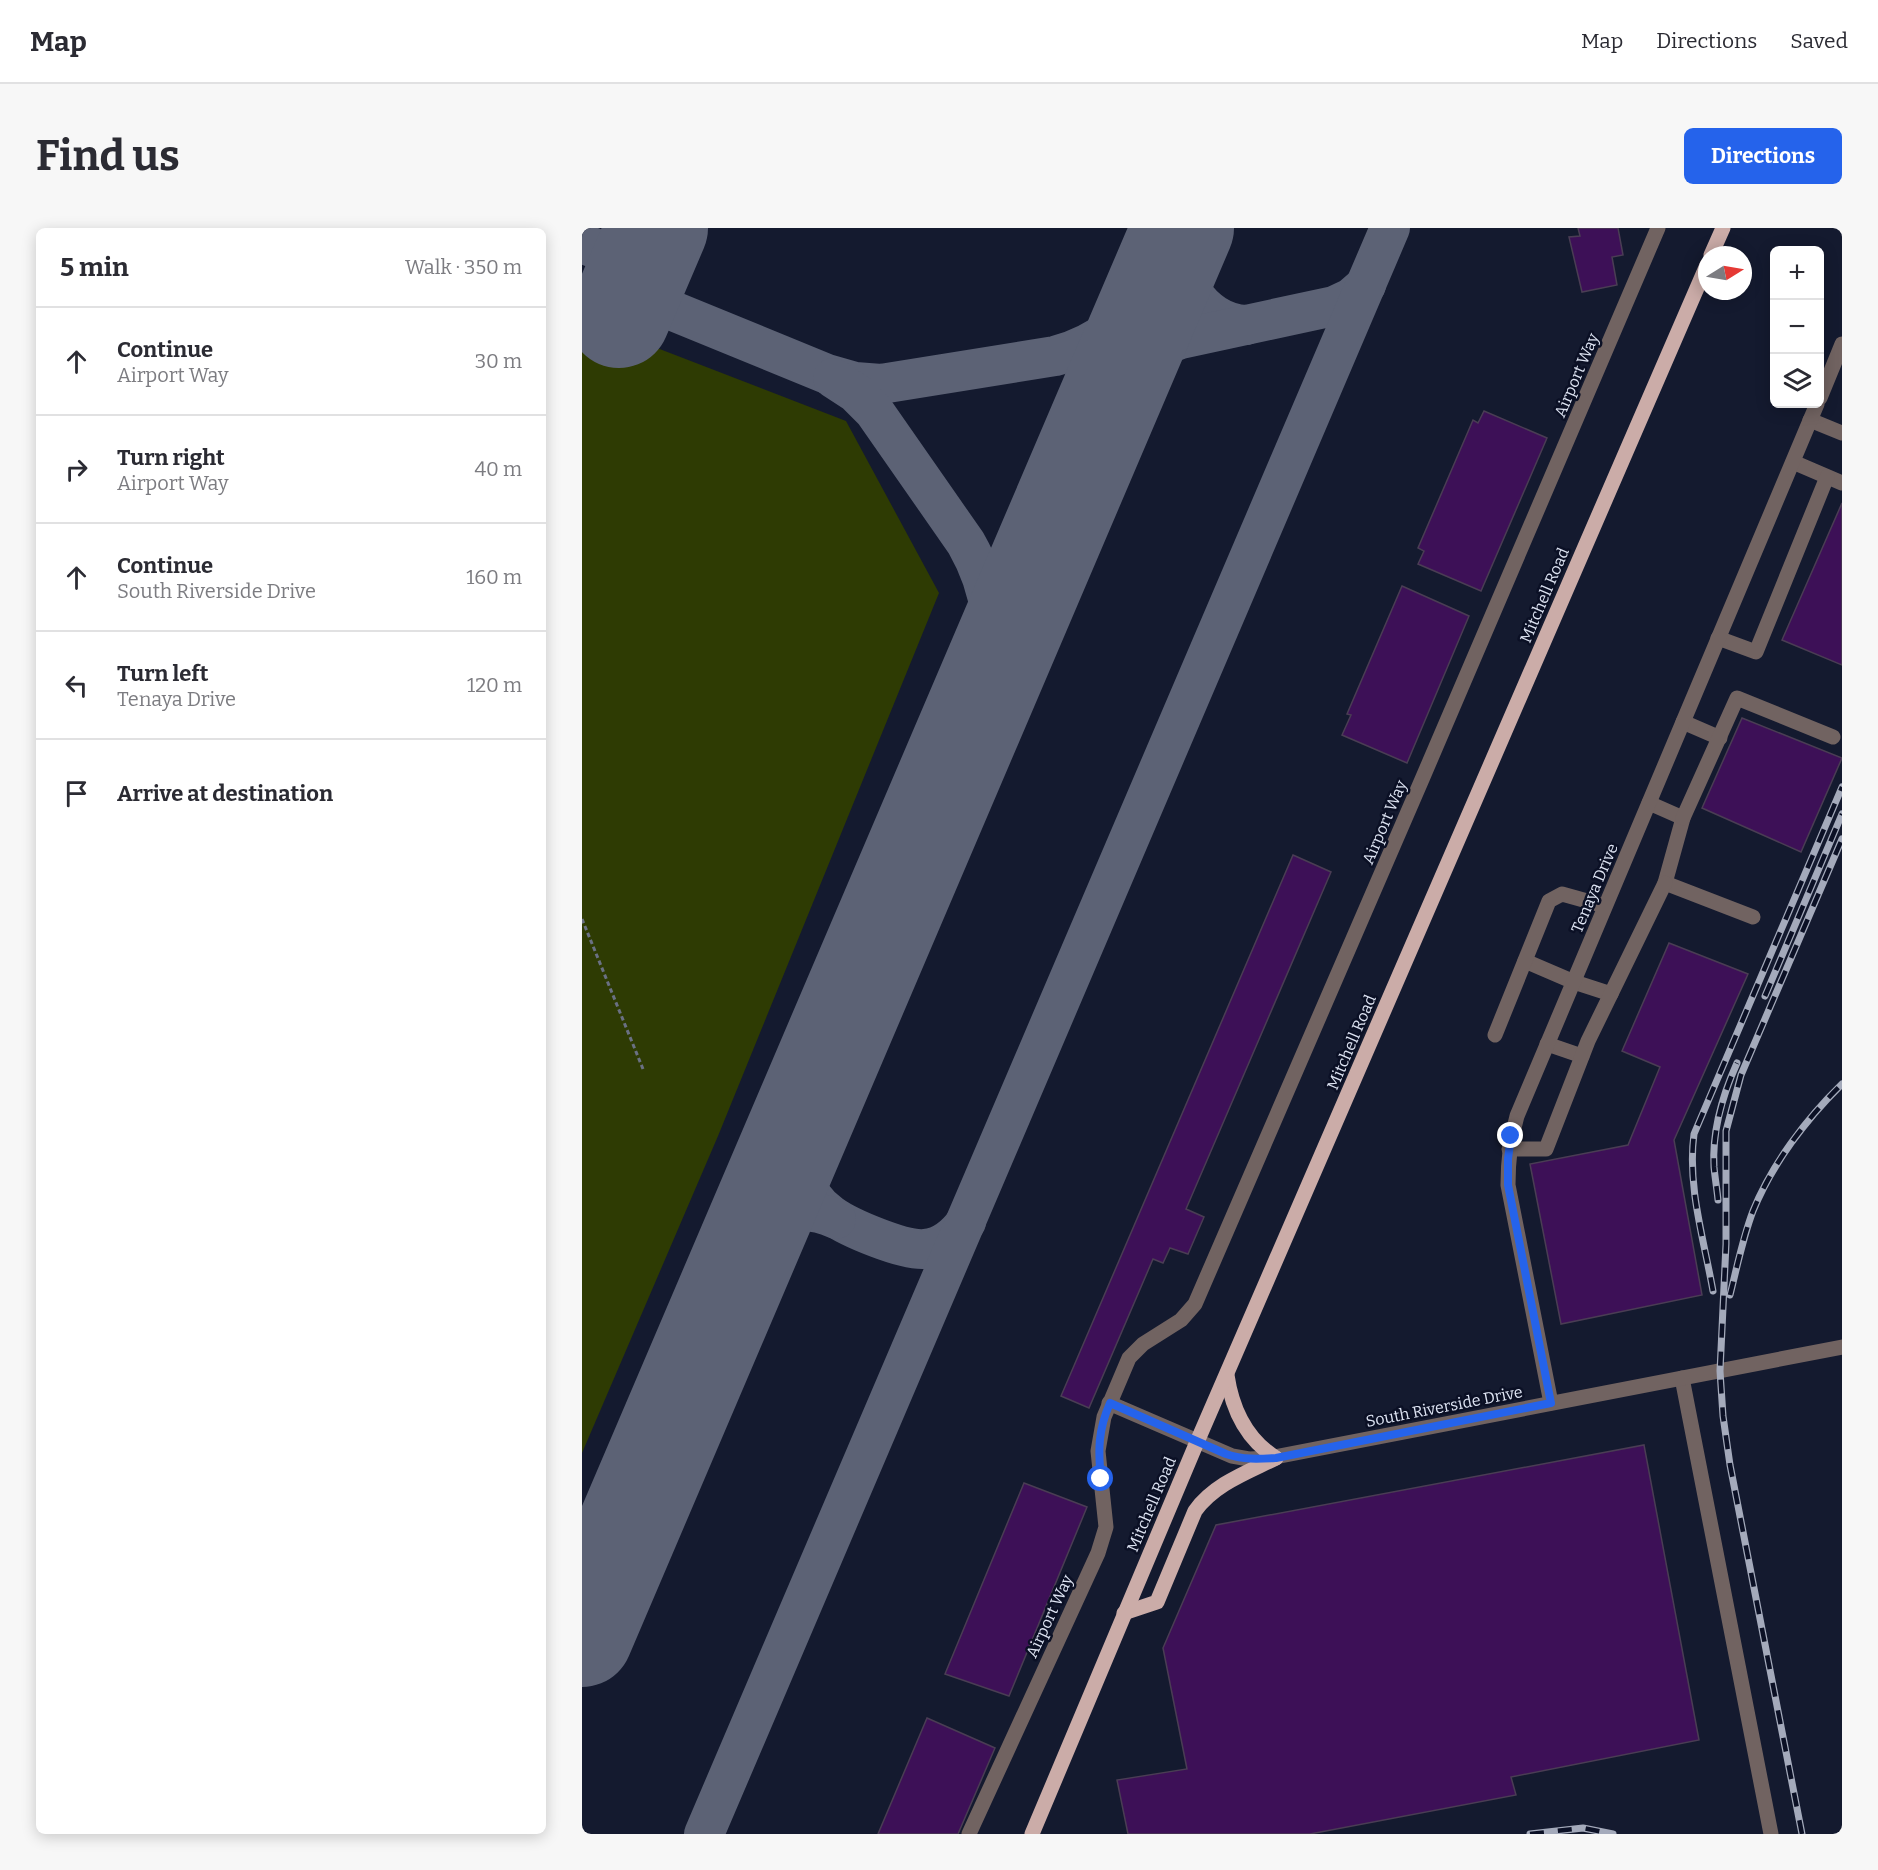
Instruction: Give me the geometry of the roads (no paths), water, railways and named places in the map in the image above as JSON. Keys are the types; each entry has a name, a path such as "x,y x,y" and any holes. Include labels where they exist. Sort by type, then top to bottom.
{"main road":[{"path":"1715,246 1723,228"},
{"name":"Mitchell Road","path":"1032,1834 1197,1442 1698,286"},
{"path":"1124,1613 1156,1602 1195,1511 1208,1496 1225,1484 1276,1458 1260,1446 1246,1430 1233,1404 1227,1375"}],"street":[{"name":"Airport Way","path":"969,1834 1098,1553 1106,1527 1098,1451 1104,1417 1129,1358 1143,1344 1181,1320 1195,1304 1658,228"},
{"path":"1824,388 1842,344"},
{"name":"Tenaya Drive","path":"1551,1403 1508,1185 1509,1149 1517,1116 1815,408"},
{"path":"1810,420 1842,433"},
{"path":"1793,462 1842,483"},
{"path":"1719,638 1756,652 1827,477"},
{"path":"1509,1149 1546,1149 1582,1056 1665,883 1683,818 1737,698 1833,737"},
{"path":"1683,722 1720,738"},
{"path":"1649,803 1683,818"},
{"path":"1665,883 1753,917"},
{"path":"1495,1035 1549,901 1562,894 1605,906"},
{"path":"1525,962 1611,994"},
{"path":"1547,1044 1582,1056"},
{"name":"South Riverside Drive","path":"1197,1442 1237,1457 1276,1458 1842,1347"},
{"path":"1682,1378 1771,1834"},
{"path":"1110,1403 1197,1442"}],"railway":[{"path":"1713,1291 1695,1193 1692,1154 1694,1134 1842,787"},
{"path":"1765,996 1842,814"},
{"path":"1802,1834 1730,1465 1723,1416 1720,1371 1726,1244 1726,1131 1741,1075 1842,839"},
{"path":"1718,1200 1714,1167 1715,1140 1723,1100 1737,1063"},
{"path":"1730,1295 1749,1221 1770,1176 1803,1127 1842,1084"},
{"path":"1530,1834 1583,1828 1613,1834"}]}
